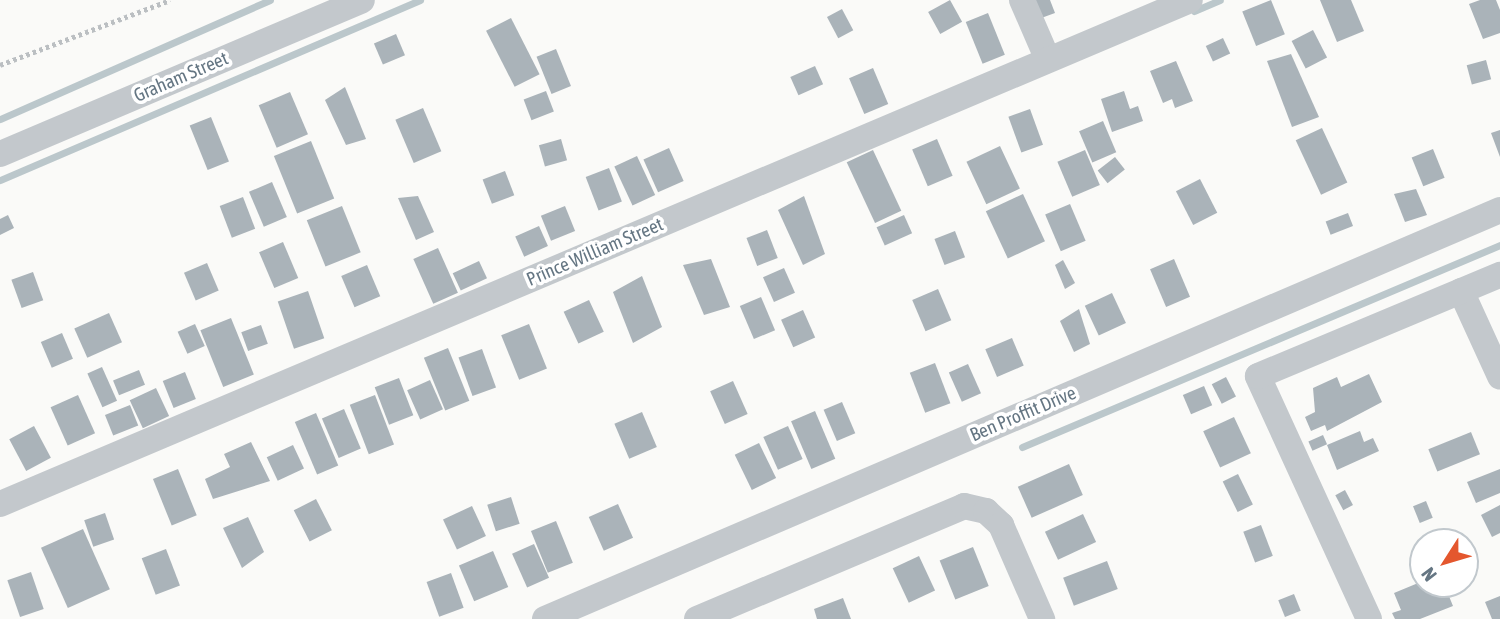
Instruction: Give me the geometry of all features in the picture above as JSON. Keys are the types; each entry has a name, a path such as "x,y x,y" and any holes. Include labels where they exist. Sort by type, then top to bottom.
{"street":[{"name":"Graham Street","path":"0,154 362,0"},
{"path":"1022,0 1048,60"},
{"name":"Prince William Street","path":"0,504 1190,0"},
{"name":"Ben Proffit Drive","path":"545,619 1500,210"},
{"path":"1369,619 1258,376 1500,275"},
{"path":"1461,291 1500,376"},
{"path":"697,619 964,506 986,511 1001,525 1042,619"}],"path":[{"path":"0,65 170,0"}],"building":[{"path":"950,0 962,22 940,34 928,12"},
{"path":"1026,0 1050,0 1055,13 1033,21"},
{"path":"1271,0 1285,34 1256,46 1242,12"},
{"path":"1320,0 1351,0 1364,31 1337,42"},
{"path":"1480,0 1496,0 1500,10 1500,33 1483,39 1469,4"},
{"path":"842,9 853,30 838,38 827,17"},
{"path":"988,13 1005,55 983,64 966,22"},
{"path":"511,18 540,74 515,87 486,31"},
{"path":"1313,30 1327,58 1306,69 1292,41"},
{"path":"396,34 405,55 383,65 374,43"},
{"path":"1223,38 1230,53 1213,61 1206,46"},
{"path":"556,49 571,86 552,94 537,57"},
{"path":"1291,54 1319,117 1292,127 1267,61"},
{"path":"1486,60 1491,79 1472,84 1467,65"},
{"path":"1176,61 1193,101 1175,108 1172,99 1163,103 1150,71"},
{"path":"815,66 823,84 798,95 790,77"},
{"path":"873,68 888,104 864,114 849,78"},
{"path":"345,87 366,139 346,145 325,100"},
{"path":"546,91 554,112 531,120 524,100"},
{"path":"1124,91 1130,109 1138,106 1143,121 1112,132 1101,99"},
{"path":"290,92 308,134 277,148 259,105"},
{"path":"423,108 441,151 414,163 395,120"},
{"path":"1030,109 1043,145 1021,153 1008,117"},
{"path":"211,117 229,162 208,170 190,126"},
{"path":"1103,121 1116,152 1092,162 1079,131"},
{"path":"1322,128 1347,182 1321,195 1296,140"},
{"path":"1500,130 1500,157 1491,133"},
{"path":"561,139 567,160 545,166 539,145"},
{"path":"937,139 953,176 928,186 912,150"},
{"path":"311,141 334,198 297,213 274,156"},
{"path":"1000,146 1020,189 986,204 966,162"},
{"path":"669,148 684,181 658,192 643,159"},
{"path":"1433,149 1445,178 1423,186 1412,158"},
{"path":"873,150 901,211 875,223 847,162"},
{"path":"1085,150 1100,185 1072,197 1057,162"},
{"path":"637,156 655,195 633,206 614,167"},
{"path":"1115,157 1125,170 1108,183 1098,171"},
{"path":"609,168 622,202 599,211 586,177"},
{"path":"505,171 514,195 492,204 483,180"},
{"path":"1200,179 1217,213 1193,225 1176,191"},
{"path":"272,182 287,217 264,227 249,192"},
{"path":"1416,189 1427,215 1405,222 1394,194"},
{"path":"1023,194 1045,241 1008,258 986,211"},
{"path":"418,196 434,232 416,240 398,198"},
{"path":"804,196 825,254 803,265 778,210"},
{"path":"243,197 255,229 232,238 220,206"},
{"path":"1070,204 1086,241 1061,251 1045,215"},
{"path":"342,206 361,252 325,267 307,220"},
{"path":"565,206 575,231 551,241 541,216"},
{"path":"1348,213 1353,226 1331,235 1326,222"},
{"path":"8,215 14,228 0,235 0,219"},
{"path":"904,215 912,233 885,245 877,227"},
{"path":"539,226 548,246 524,257 515,237"},
{"path":"767,230 778,258 757,266 746,238"},
{"path":"955,231 965,257 944,265 934,239"},
{"path":"283,242 298,278 274,288 259,252"},
{"path":"438,248 458,293 433,304 413,259"},
{"path":"711,259 730,307 704,315 683,265"},
{"path":"1174,259 1190,297 1166,307 1150,269"},
{"path":"1063,260 1075,283 1065,289 1055,265"},
{"path":"479,261 487,278 461,290 453,273"},
{"path":"207,263 219,291 196,300 184,273"},
{"path":"367,265 380,296 355,307 341,276"},
{"path":"784,268 795,293 774,302 763,277"},
{"path":"33,272 43,300 22,308 11,280"},
{"path":"642,276 662,327 633,343 613,292"},
{"path":"938,289 951,320 926,331 912,300"},
{"path":"308,291 324,338 294,349 278,301"},
{"path":"1112,293 1126,323 1099,336 1085,306"},
{"path":"761,297 775,330 754,339 740,306"},
{"path":"589,300 604,332 578,344 564,312"},
{"path":"1079,309 1090,344 1074,352 1060,321"},
{"path":"803,310 815,337 793,347 781,320"},
{"path":"109,313 122,342 87,358 74,328"},
{"path":"231,318 254,375 223,387 200,330"},
{"path":"195,324 205,346 187,354 178,332"},
{"path":"529,324 547,369 519,380 501,335"},
{"path":"261,325 268,344 248,351 241,332"},
{"path":"62,333 73,359 52,368 41,342"},
{"path":"1012,338 1024,366 997,377 985,349"},
{"path":"448,348 469,401 445,411 424,358"},
{"path":"482,349 496,388 473,396 459,358"},
{"path":"935,363 950,403 925,413 910,373"},
{"path":"968,364 981,393 962,402 949,373"},
{"path":"102,367 117,401 102,407 87,374"},
{"path":"139,370 145,385 119,395 113,380"},
{"path":"185,372 196,399 174,408 163,381"},
{"path":"1369,374 1382,402 1327,431 1325,425 1311,431 1305,417 1315,412 1313,388 1337,377 1341,387"},
{"path":"1226,377 1236,397 1222,404 1212,384"},
{"path":"399,378 413,415 389,425 375,387"},
{"path":"430,380 443,409 420,419 407,390"},
{"path":"733,381 748,414 725,424 710,391"},
{"path":"1204,386 1212,405 1191,414 1183,395"},
{"path":"156,388 169,416 143,428 130,400"},
{"path":"78,395 95,433 68,446 51,407"},
{"path":"375,395 394,444 369,454 350,405"},
{"path":"842,402 855,433 837,441 824,410"},
{"path":"130,405 138,425 113,436 105,415"},
{"path":"344,409 361,449 339,458 322,418"},
{"path":"815,411 835,459 811,469 791,421"},
{"path":"642,412 657,447 629,459 614,424"},
{"path":"316,413 338,465 317,474 295,422"},
{"path":"1234,417 1251,453 1220,468 1203,431"},
{"path":"34,426 51,458 26,471 9,439"},
{"path":"788,426 803,459 778,470 763,437"},
{"path":"1360,431 1364,442 1373,438 1379,451 1337,470 1327,445"},
{"path":"1471,432 1480,454 1437,471 1428,449"},
{"path":"1323,435 1327,444 1312,451 1308,442"},
{"path":"251,442 270,481 213,499 205,479 230,467 224,454"},
{"path":"759,443 776,478 752,490 735,455"},
{"path":"293,445 304,469 278,481 267,457"},
{"path":"1069,464 1083,495 1032,518 1018,487"},
{"path":"178,469 197,515 172,525 153,479"},
{"path":"1500,469 1500,493 1476,503 1467,482"},
{"path":"1238,474 1253,505 1238,512 1223,481"},
{"path":"1345,490 1353,505 1343,510 1335,495"},
{"path":"511,497 520,524 496,531 487,505"},
{"path":"316,499 332,530 310,542 294,510"},
{"path":"1426,501 1433,518 1420,523 1413,506"},
{"path":"618,504 633,538 604,551 589,517"},
{"path":"1500,505 1500,533 1492,537 1481,515"},
{"path":"472,506 486,536 457,549 443,520"},
{"path":"105,513 114,539 93,547 84,520"},
{"path":"1083,514 1096,542 1058,560 1045,532"},
{"path":"248,517 264,552 242,568 223,528"},
{"path":"556,521 573,563 548,573 531,531"},
{"path":"1261,525 1273,556 1255,563 1243,532"},
{"path":"83,529 110,589 68,608 41,548"},
{"path":"534,544 549,578 527,588 512,554"},
{"path":"973,547 989,586 955,599 940,560"},
{"path":"166,549 180,585 156,595 142,558"},
{"path":"493,551 508,587 474,601 459,565"},
{"path":"919,556 935,590 909,603 893,568"},
{"path":"1107,561 1118,589 1074,606 1063,578"},
{"path":"31,572 44,609 20,617 7,580"},
{"path":"451,573 464,608 439,617 427,582"},
{"path":"1409,587 1409,598 1450,598 1453,606 1420,619 1395,619 1392,613 1401,610 1394,593"},
{"path":"1294,594 1301,611 1285,617 1278,600"},
{"path":"1500,596 1500,619 1492,619 1485,602"},
{"path":"843,598 851,619 817,619 814,609"}],"waterway":[{"path":"0,119 270,0"},
{"path":"0,180 420,0"},
{"path":"1194,11 1220,0"},
{"path":"1022,447 1500,245"}]}
